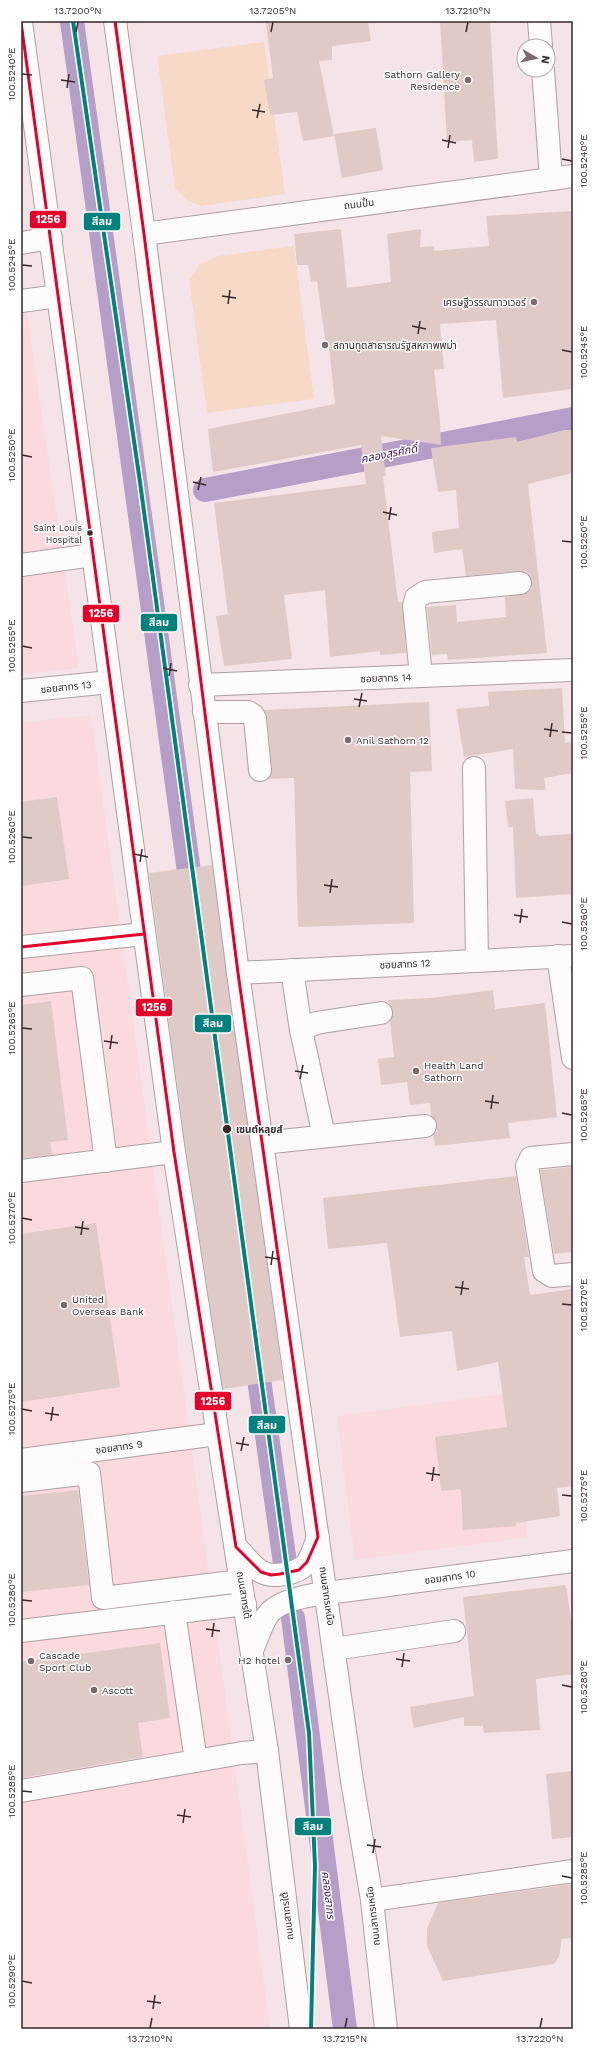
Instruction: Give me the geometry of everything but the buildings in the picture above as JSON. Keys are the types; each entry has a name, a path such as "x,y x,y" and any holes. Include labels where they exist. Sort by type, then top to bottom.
{"main road":[{"name":"ถนนสาทรเหนือ","path":"115,21 144,234 200,685 238,973 327,1594 352,1781 372,1900 386,2029"},
{"path":"539,21 540,38"},
{"name":"ถนนสาทรใต้","path":"21,22 174,1152 217,1434 242,1581 267,1751 301,2029"},
{"path":"544,78 551,179"},
{"name":"ถนนปั้น","path":"144,234 573,176"},
{"path":"21,243 51,238"},
{"path":"21,301 58,296"},
{"path":"21,565 93,555"},
{"path":"421,676 414,606 416,598 425,592 520,583"},
{"name":"ซอยสาทร 14","path":"200,685 573,670"},
{"name":"ซอยสาทร 13","path":"21,691 110,682"},
{"path":"204,712 248,712 254,715 256,719 260,770"},
{"path":"474,768 477,961"},
{"path":"21,948 144,934"},
{"path":"565,956 573,1058"},
{"name":"ซอยสาทร 12","path":"238,973 565,956"},
{"path":"292,970 301,1030 324,1136"},
{"path":"21,985 82,978 106,1161"},
{"path":"301,1030 316,1023 381,1013"},
{"path":"262,1143 425,1126"},
{"path":"21,1171 174,1152"},
{"path":"573,1154 531,1158 527,1166 544,1271 552,1276 573,1274"},
{"name":"ซอยสาทร 9","path":"21,1460 217,1434"},
{"path":"21,1481 89,1473 103,1598 242,1581"},
{"path":"236,1547 261,1572 271,1575 280,1574 300,1570 307,1562 318,1537"},
{"name":"ซอยสาทร 10","path":"252,1650 268,1614 294,1599 306,1595 327,1594 573,1561"},
{"path":"21,1631 245,1604"},
{"path":"174,1612 196,1761"},
{"path":"334,1649 454,1631"},
{"path":"21,1791 196,1761 267,1751"},
{"path":"372,1900 573,1871"}],"shaded area":[{"path":"264,42 285,194 201,206 187,200 175,188 157,56"},
{"path":"294,246 314,399 207,413 189,280 199,265 218,256"},
{"path":"21,272 79,668 21,674"},
{"path":"91,715 270,2029 21,2029 21,723"},
{"path":"509,1393 528,1537 355,1560 337,1416"}],"waterway":[{"name":"คลองสาทร","path":"72,21 193,901"},
{"name":"คลองสุรศักดิ์","path":"205,490 573,419"},
{"name":"คลองสาทร","path":"255,1351 285,1563"},
{"name":"คลองสาทร","path":"293,1618 345,2029"}],"transit line":[{"name":"สีลม","path":"73,21 140,482 309,1733 315,1866 311,2029"},
{"name":"1256","path":"21,22 174,1152 236,1547 261,1572 271,1575 299,1570 307,1562 318,1537 238,973 144,234 115,21"},
{"name":"1256","path":"21,947 144,934"}],"place":[{"name":"Sathorn Gallery Residence","path":"468,80"},
{"name":"เศรษฐีวรรณทาวเวอร์","path":"534,302"},
{"name":"สถานทูตสาธารณรัฐสหภาพพม่า","path":"325,345"},
{"name":"Saint Louis Hospital","path":"90,533"},
{"name":"Anil Sathorn 12","path":"348,740"},
{"name":"Health Land Sathorn","path":"416,1071"},
{"name":"เซนต์หลุยส์","path":"227,1129"},
{"name":"United Overseas Bank","path":"64,1305"},
{"name":"H2 hotel","path":"288,1660"},
{"name":"Cascade Sport Club","path":"31,1661"},
{"name":"Ascott","path":"94,1690"}]}
